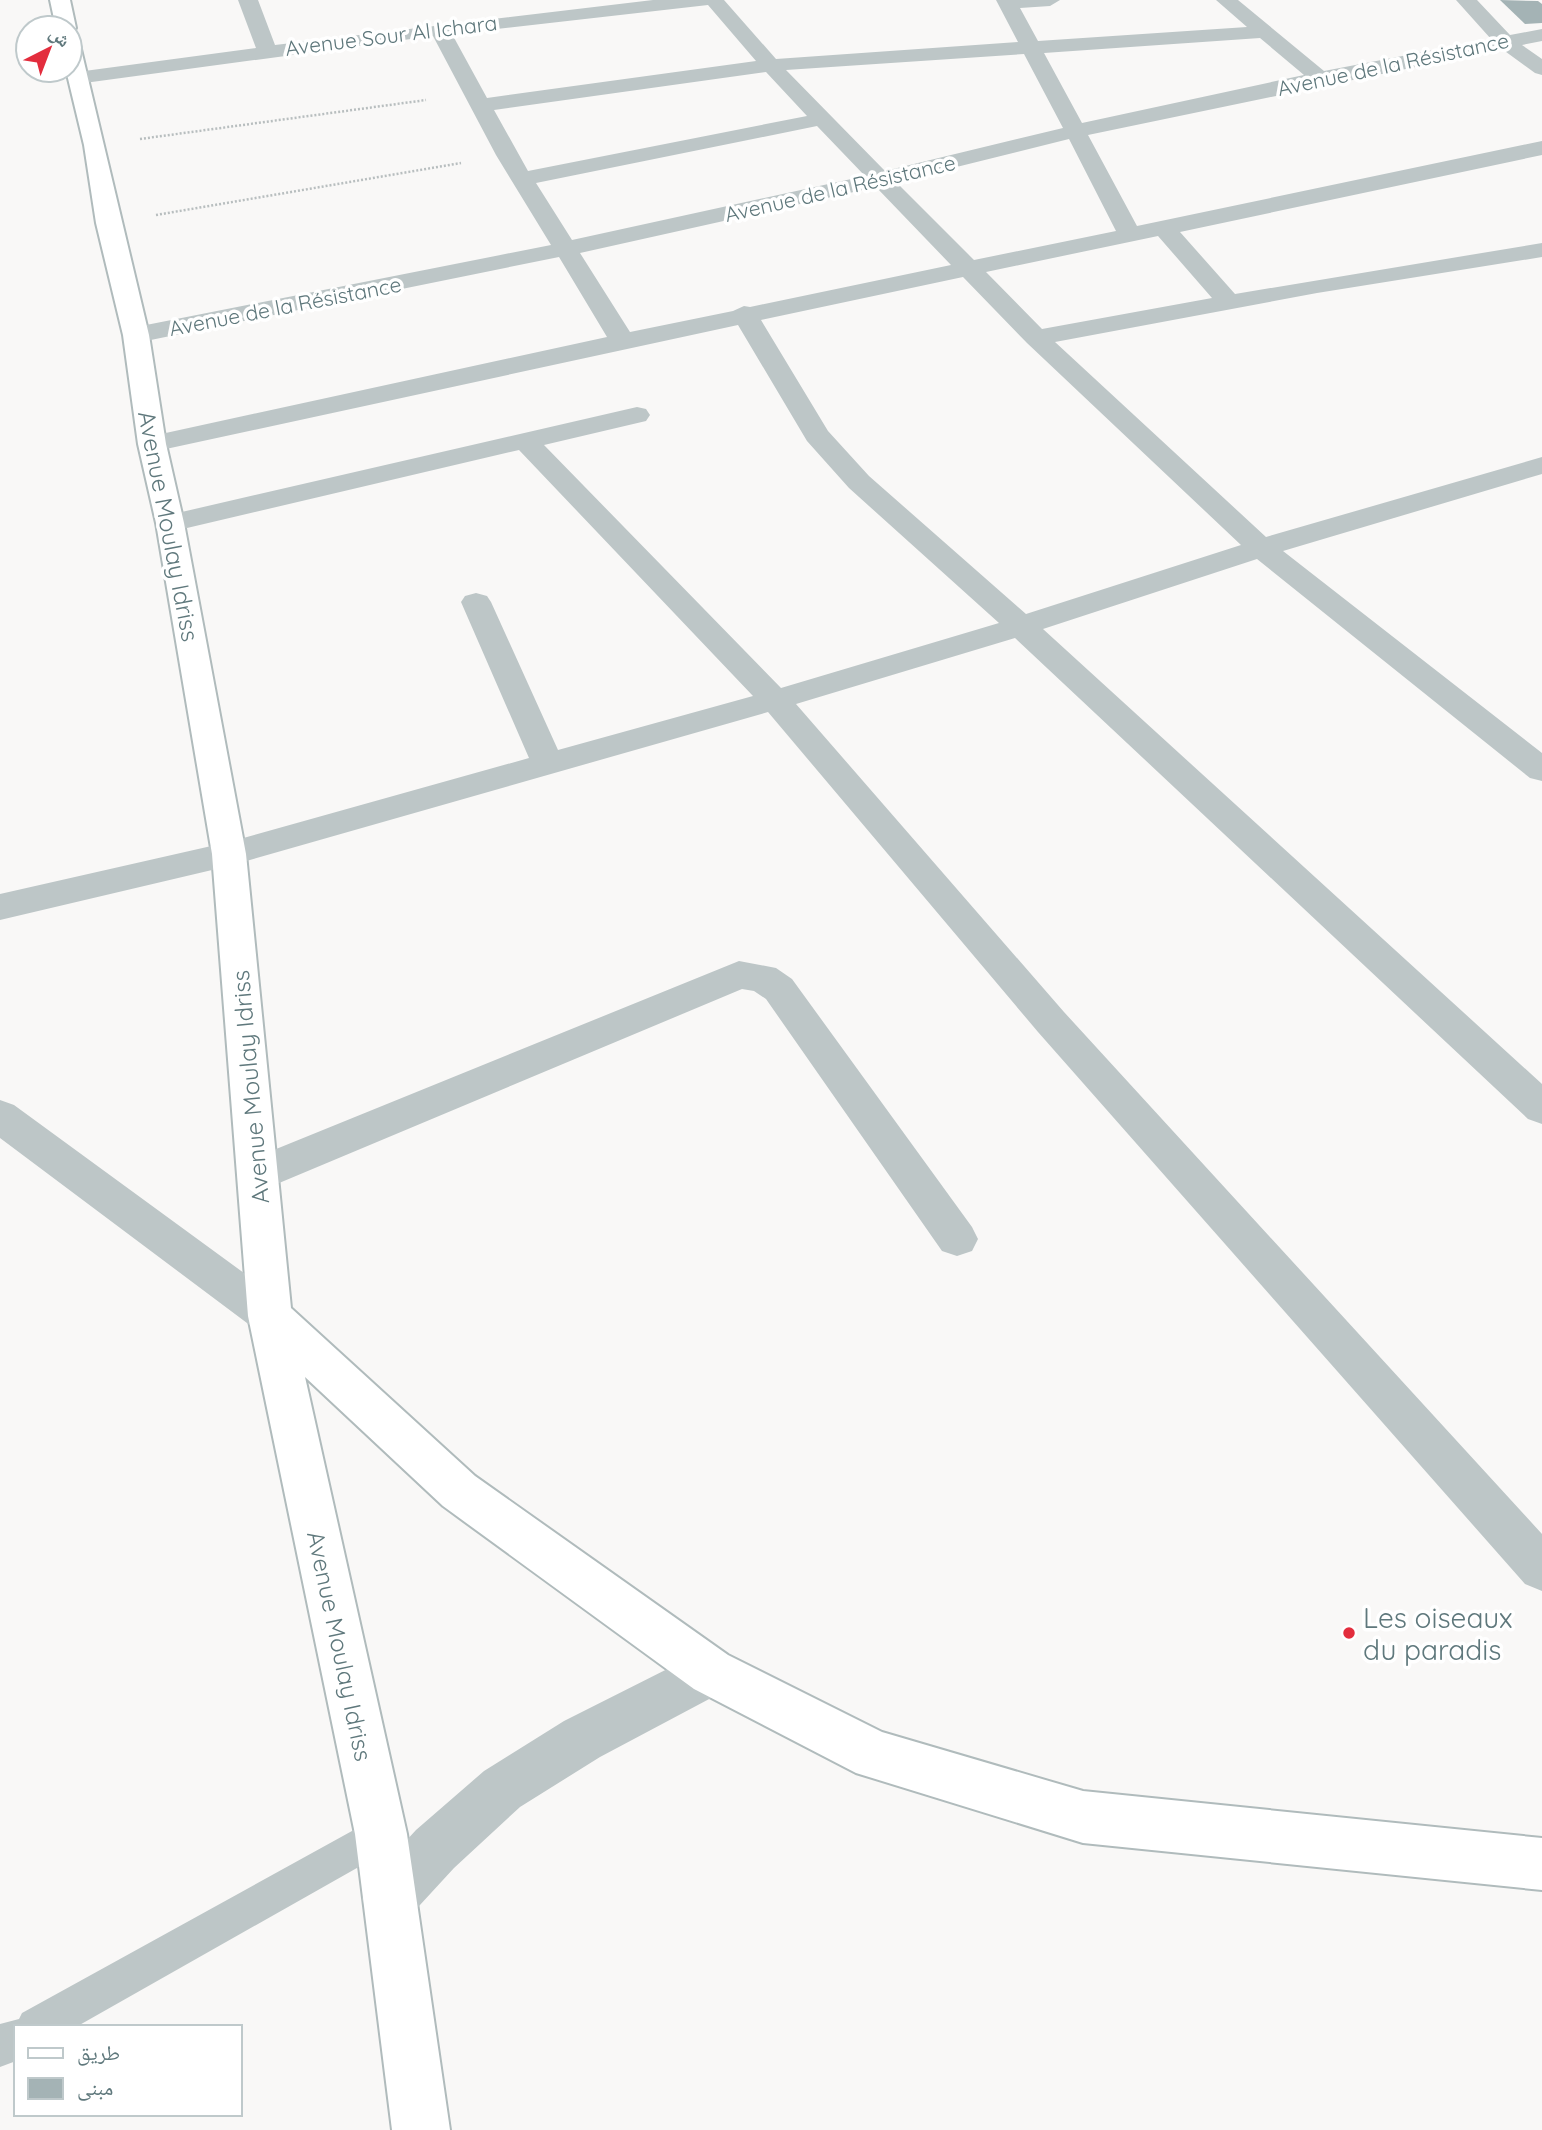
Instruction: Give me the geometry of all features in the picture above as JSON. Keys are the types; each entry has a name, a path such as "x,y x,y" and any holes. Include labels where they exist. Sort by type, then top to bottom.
{"main road":[{"name":"Avenue Moulay Idriss","path":"80,84 95,145 108,223 136,335 152,444 170,523 229,853 270,1315 381,1834 421,2130"},
{"path":"270,1315 459,1490 711,1672 874,1755 1083,1817 1542,1864"}],"street":[{"path":"248,0 267,50"},
{"name":"Avenue Sour Al Ichara","path":"84,61 267,50 706,0"},
{"path":"714,0 771,65 880,180 1036,338 1261,548 1542,770"},
{"path":"1050,0 1007,1 1129,233"},
{"path":"1226,0 1320,78"},
{"path":"1466,0 1503,40 1542,68"},
{"path":"409,10 430,30 622,340"},
{"path":"475,100 771,65 1265,32"},
{"name":"Avenue de la Résistance","path":"136,335 565,249 880,180 1076,131 1503,40 1542,35"},
{"path":"522,179 822,119"},
{"path":"152,444 744,313 970,270 1129,233 1542,148"},
{"path":"1163,226 1228,302"},
{"path":"1036,338 1228,302 1542,250"},
{"path":"744,313 817,435 850,472 1021,626 1542,1108"},
{"path":"170,523 637,415"},
{"path":"526,442 775,700 1051,1022 1542,1568"},
{"path":"0,907 229,853 775,700 1021,626 1261,548 1542,465"},
{"path":"476,602 548,764"},
{"path":"258,1174 739,975 763,978 779,989 957,1239"},
{"path":"0,1116 270,1315"},
{"path":"389,1899 435,1849 502,1789 582,1739 711,1672"}],"lane":[{"path":"40,2025 381,1834"}],"path":[{"path":"95,145 475,100"},
{"path":"108,223 507,155"}],"building":[{"path":"1500,0 1538,1 1542,4 1542,23 1525,24"}],"place":[{"name":"Les oiseaux du paradis","path":"1349,1633"}]}
